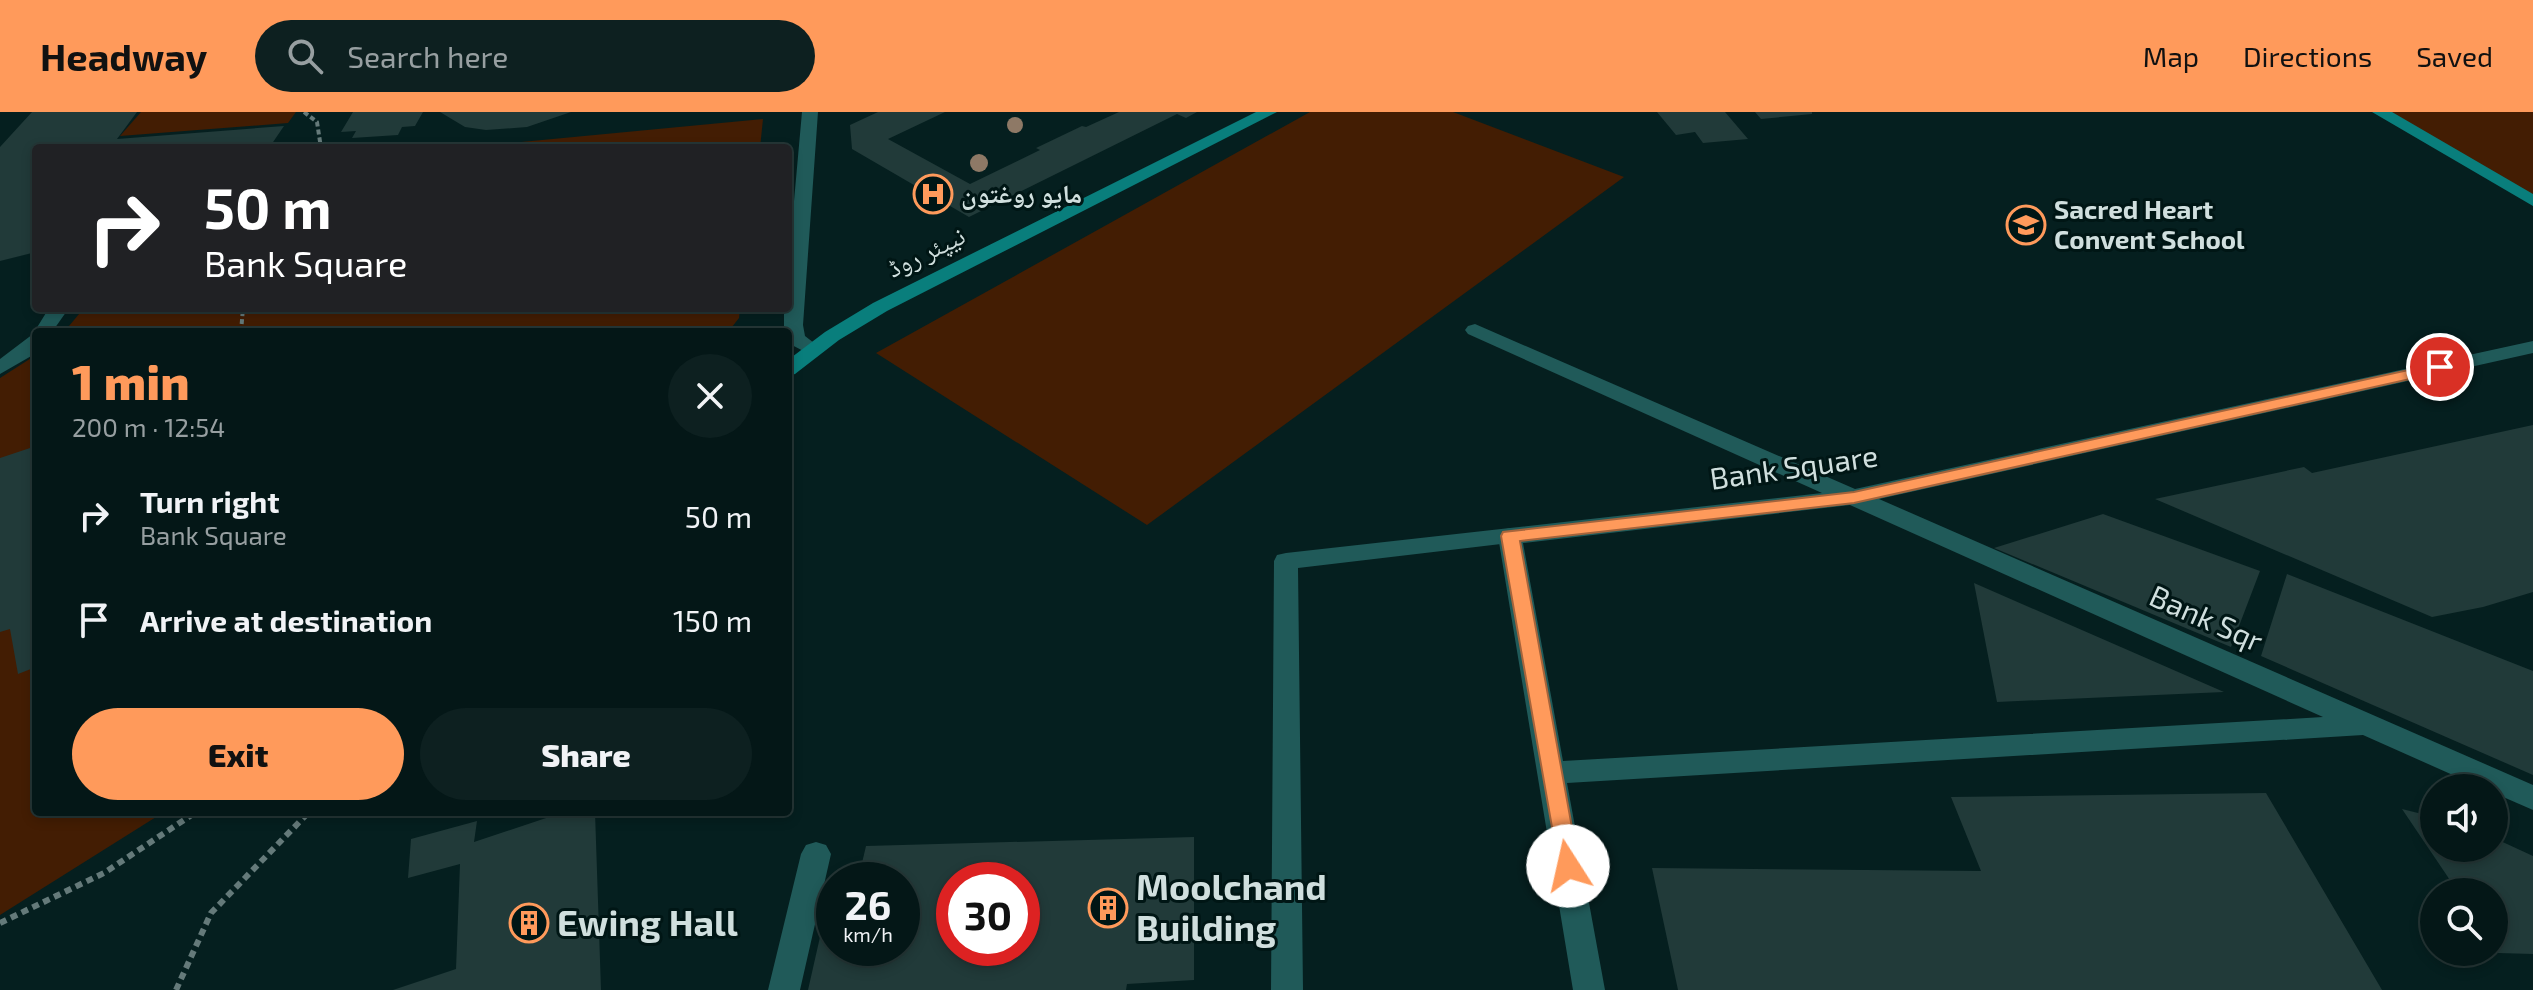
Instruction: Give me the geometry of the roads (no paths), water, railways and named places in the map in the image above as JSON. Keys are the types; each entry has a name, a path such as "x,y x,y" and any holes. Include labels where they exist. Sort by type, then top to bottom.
{"street":[{"path":"810,112 793,325 795,339 813,350"},
{"name":"نیپئر روڈ","path":"792,367 880,307 1269,112"},
{"path":"2380,112 2533,201"},
{"name":"Bank Sqr","path":"1475,330 2533,798"},
{"path":"0,368 32,344"},
{"name":"Bank Square","path":"1287,990 1286,561 1854,497 2533,347"},
{"path":"1510,536 1589,990"},
{"path":"1552,773 2366,724"},
{"path":"784,990 816,854"}],"place":[{"name":"مایو روغتون","path":"933,194"},
{"name":"Sacred Heart Convent School","path":"2026,225"},
{"name":"Moolchand Building","path":"1108,908"},
{"name":"Ewing Hall","path":"529,923"}]}
